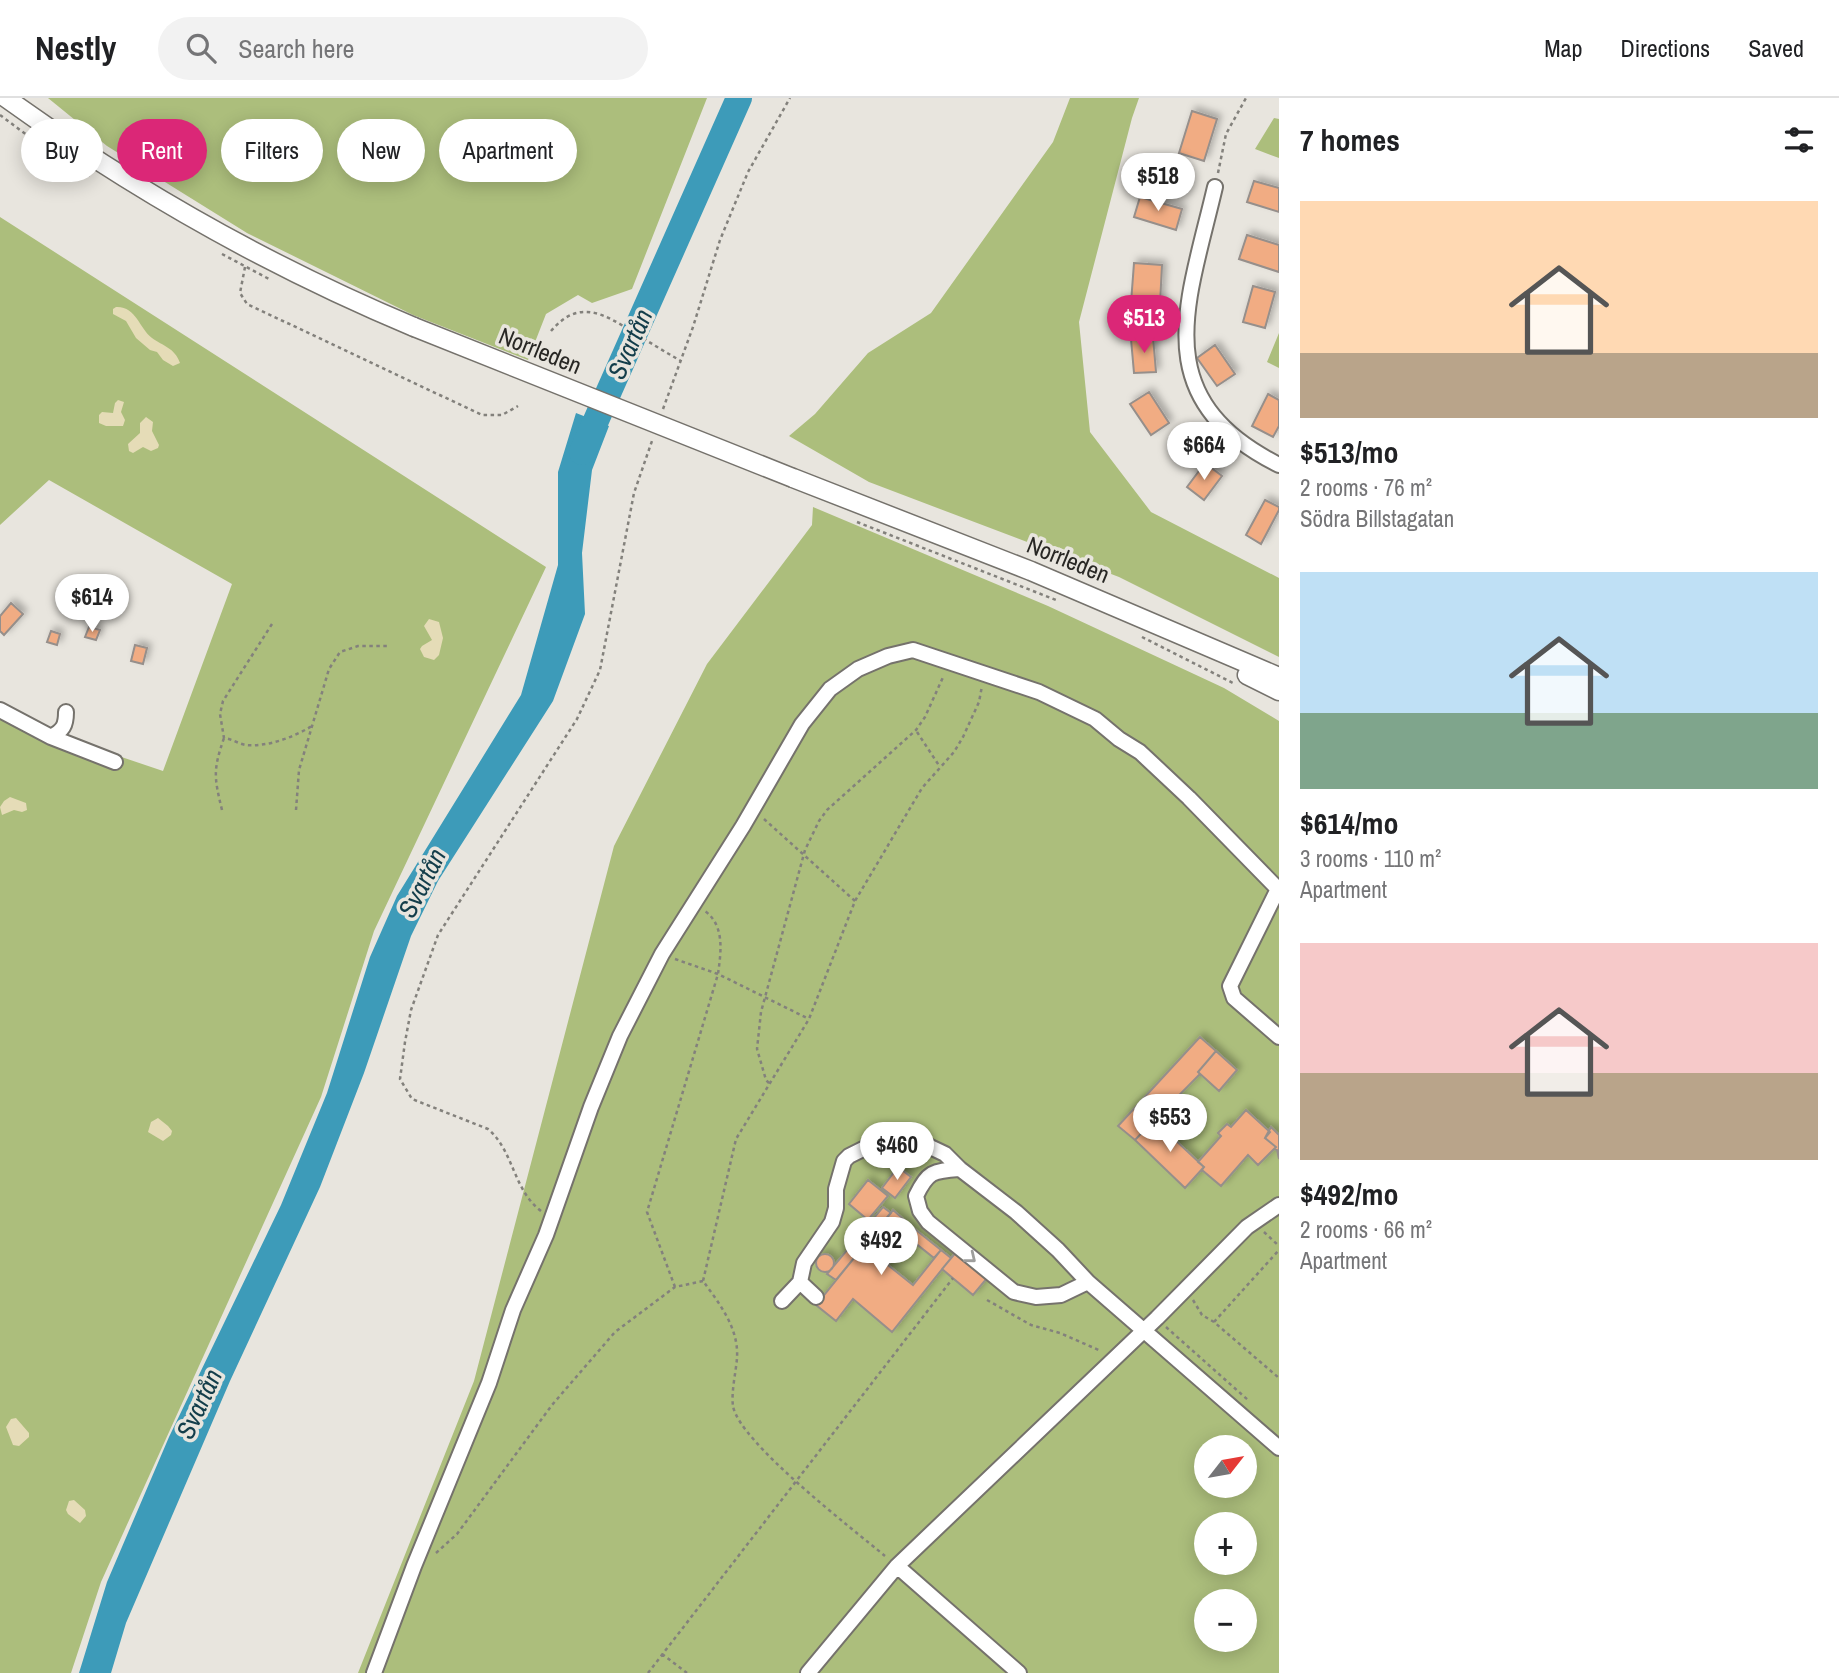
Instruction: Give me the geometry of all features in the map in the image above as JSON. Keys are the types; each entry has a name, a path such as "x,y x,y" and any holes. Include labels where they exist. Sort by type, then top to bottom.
{"main road":[{"name":"Norrleden","path":"6,98 137,187 262,258 414,327 1124,610 1279,677"},
{"name":"Norrleden","path":"1124,610 1279,691"}],"street":[{"path":"1215,187 1187,309 1186,351 1192,379 1199,394 1227,432 1279,465"},
{"path":"374,1673 489,1383 513,1310 552,1219 620,1036 662,954 753,809 802,724 830,689 858,669 888,656 913,650 1039,692 1095,719 1119,740 1140,752 1278,888 1230,990 1234,998 1279,1037"},
{"path":"0,710 51,737 115,762"},
{"path":"51,737 62,731 66,725 66,712"},
{"path":"782,1301 800,1282 804,1262 832,1222 836,1189 844,1161 883,1139 926,1145 945,1154 960,1169 1016,1212 1088,1282 1279,1448"},
{"path":"960,1169 940,1171 925,1178 916,1196 920,1211 928,1222 1014,1292 1036,1297 1061,1295 1088,1282"},
{"path":"808,1673 897,1566 1254,1223 1279,1205"},
{"path":"800,1282 816,1297"},
{"path":"897,1566 1019,1673"}],"path":[{"path":"662,410 681,362 720,240 748,173 790,98"},
{"path":"1215,187 1226,134 1246,98"},
{"path":"244,267 240,293 247,304 482,415 502,415 518,406"},
{"path":"551,331 559,320 578,313 602,313 681,362"},
{"path":"552,1219 530,1203 521,1190 497,1137 488,1129 412,1099 405,1091 401,1079 405,1041 423,972 438,935 577,719 591,692 600,670 634,493 654,434"},
{"path":"846,517 1062,603"},
{"path":"222,810 214,778 215,765 224,738 220,714 223,701 272,624"},
{"path":"1140,637 1244,689"},
{"path":"296,810 299,770 329,669 340,652 358,646 387,646"},
{"path":"770,1083 766,1080 757,1049 765,998 804,855 819,821 827,810 916,730 935,697 949,662"},
{"path":"897,1566 795,1480 744,1429 733,1406 737,1353 727,1314 703,1281 736,1139 809,1019 855,901 922,788 954,752 972,720 979,702 984,672"},
{"path":"224,738 246,744 271,742 295,736 312,726"},
{"path":"916,730 940,767"},
{"path":"753,809 855,901"},
{"path":"675,1287 647,1212 718,974 722,942 712,916 694,902"},
{"path":"662,954 718,974 809,1019"},
{"path":"1214,1322 1279,1248 1254,1223"},
{"path":"648,1673 953,1278"},
{"path":"415,1564 436,1553 457,1534 552,1405 615,1332 675,1287 703,1281"},
{"path":"1185,1289 1202,1315 1214,1322 1279,1378"},
{"path":"987,1300 1031,1325 1060,1333 1114,1357"},
{"path":"1157,1318 1250,1402"},
{"path":"662,1654 687,1673"}],"green space":[{"path":"48,98 707,98 632,289 592,303 578,295 546,314 528,360 413,315 247,233 165,182 207,182 207,119 117,119 117,152 103,143 103,119 74,119"},
{"path":"1070,98 1139,98 1079,322 1090,432 1151,512 1279,578 1279,657 1119,577 869,482 789,436 815,414 868,353 931,313 1053,142"},
{"path":"1274,118 1279,119 1279,158 1255,149"},
{"path":"0,217 546,567 374,931 321,1097 101,1582 71,1673 0,1673 0,716 163,771 232,584 49,480 0,525"},
{"path":"1279,333 1279,368 1267,362"},
{"path":"813,507 1048,606 1224,688 1279,721 1279,1673 358,1673 474,1381 614,846 707,664 812,525"}],"sand":[{"path":"116,307 133,314 148,334 172,351 180,363 173,366 136,338 126,321 113,314"},
{"path":"118,400 124,402 121,412 125,420 123,426 106,426 99,423 99,415 102,412 113,413"},
{"path":"146,417 153,422 152,431 158,448 151,451 143,447 133,453 129,451 128,444 140,433 140,423"},
{"path":"429,619 439,622 443,638 439,655 434,660 424,657 420,649 432,640 424,626"},
{"path":"10,797 26,803 27,810 14,810 2,815 0,807"},
{"path":"158,1118 172,1131 163,1141 148,1132 151,1122"},
{"path":"16,1418 29,1433 29,1437 19,1446 13,1445 6,1427 11,1419"},
{"path":"74,1500 85,1510 86,1516 80,1523 66,1510 69,1501"}],"water":[{"path":"576,413 609,426 592,470 582,553 585,614 553,701 438,881 411,936 364,1073 320,1187 230,1381 126,1623 111,1673 79,1673 107,1582 169,1437 281,1205 327,1093 370,957 397,896 521,695 558,565 558,472"}],"building":[{"path":"1192,111 1217,119 1204,161 1179,153"},
{"path":"1254,181 1279,188 1279,212 1247,202"},
{"path":"1140,197 1182,209 1176,230 1134,217"},
{"path":"1247,235 1279,245 1279,272 1239,259"},
{"path":"1134,263 1162,265 1160,304 1131,303"},
{"path":"1253,286 1275,292 1265,328 1243,322"},
{"path":"1153,337 1156,372 1134,373 1131,339"},
{"path":"1215,345 1235,374 1217,386 1197,358"},
{"path":"1149,392 1169,423 1151,435 1130,404"},
{"path":"1268,394 1279,400 1279,426 1273,437 1252,426"},
{"path":"1205,463 1222,476 1204,500 1187,487"},
{"path":"1265,500 1279,507 1279,510 1261,544 1246,535"},
{"path":"11,603 23,614 4,635 0,631 0,616"},
{"path":"89,627 100,630 96,640 85,637"},
{"path":"51,631 60,634 57,645 47,642"},
{"path":"135,645 147,648 143,664 131,661"},
{"path":"1200,1037 1216,1051 1198,1072 1200,1074 1135,1140 1118,1126"},
{"path":"1216,1051 1237,1070 1219,1091 1198,1072"},
{"path":"1246,1110 1270,1132 1265,1138 1276,1147 1258,1165 1248,1155 1221,1186 1202,1170 1204,1167 1198,1162 1221,1136 1218,1133 1227,1124 1231,1127"},
{"path":"1154,1120 1204,1167 1185,1188 1135,1140"},
{"path":"1271,1127 1279,1135 1279,1159 1277,1150 1274,1149 1276,1147 1265,1138"},
{"path":"898,1167 911,1177 895,1198 882,1188"},
{"path":"868,1180 888,1196 868,1220 849,1204"},
{"path":"883,1207 891,1213 836,1280 827,1274"},
{"path":"893,1210 916,1230 888,1265 913,1285 941,1250 951,1258 892,1332 853,1299 836,1321 816,1305"},
{"path":"916,1230 941,1250 934,1258 909,1238"},
{"path":"957,1251 988,1277 973,1295 942,1269"},
{"path":"825,1254 831,1257 834,1263 831,1269 825,1272 819,1269 816,1263 819,1257"}],"waterway":[{"name":"Svartån","path":"582,452 739,98"}]}
